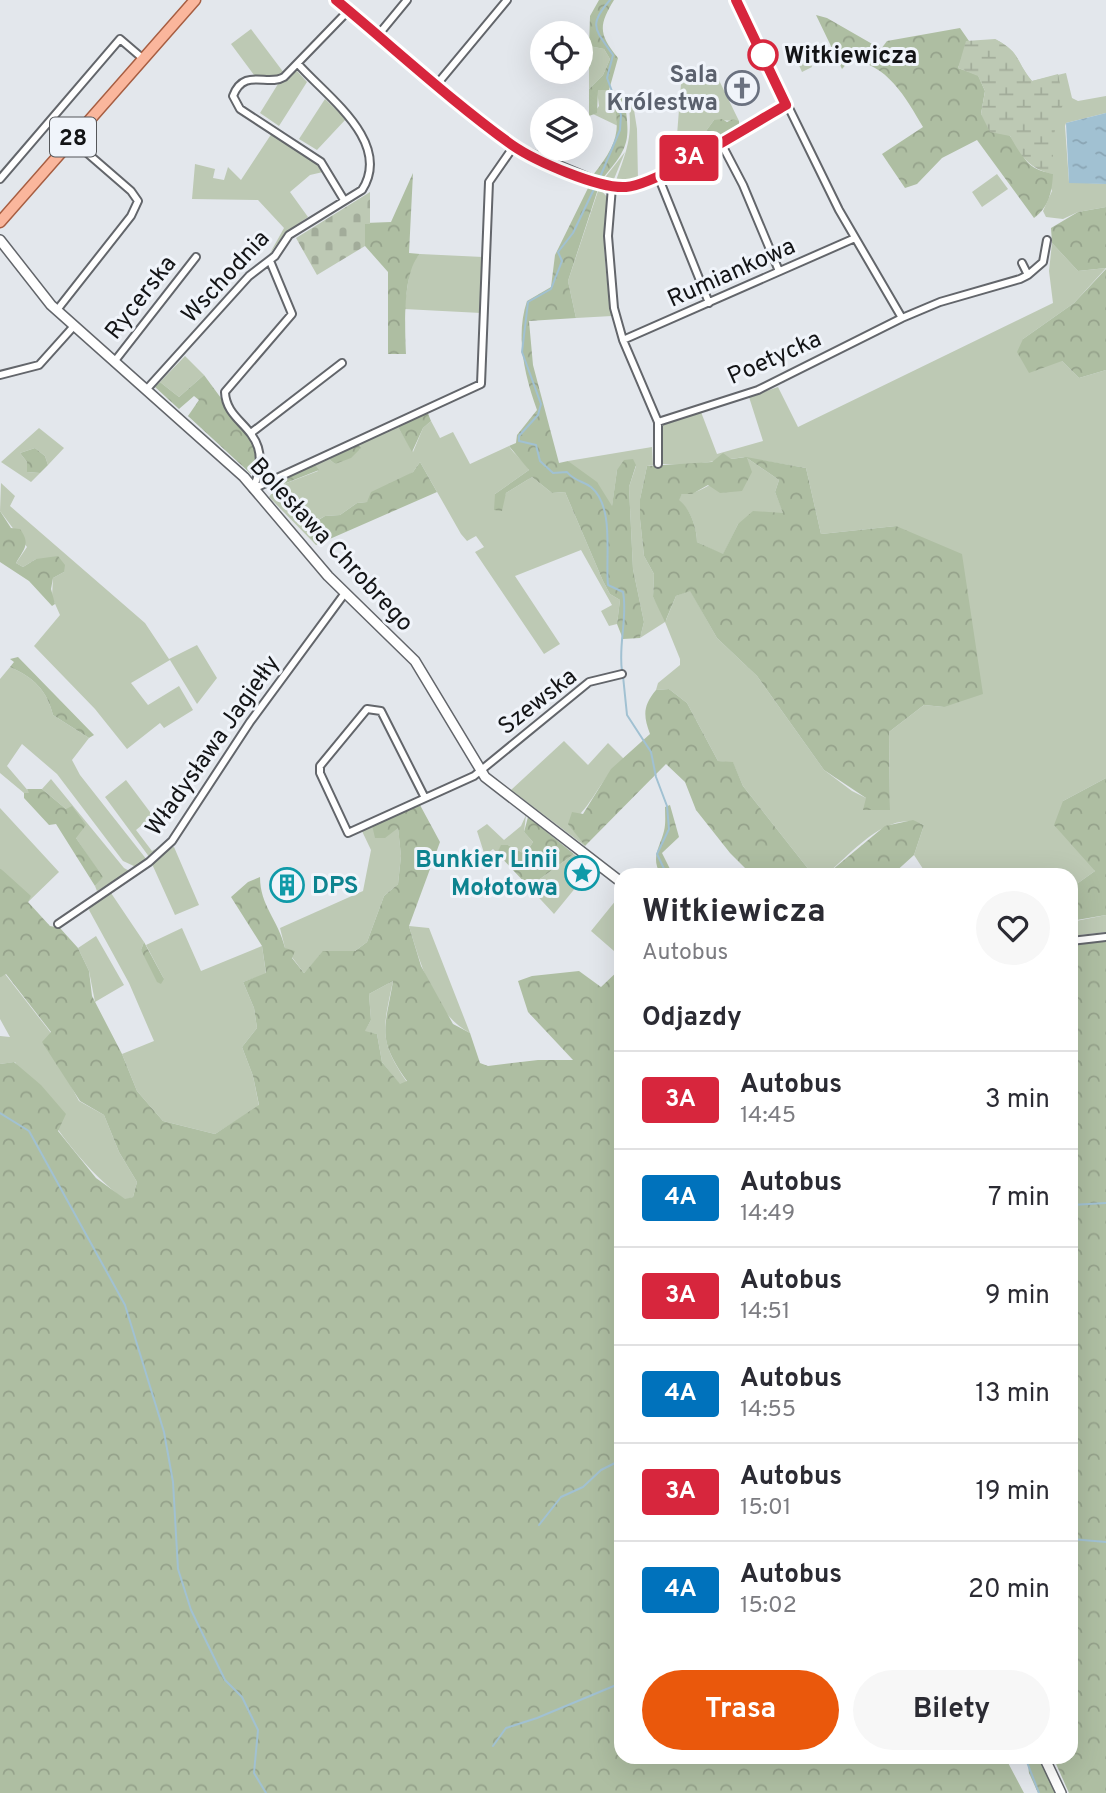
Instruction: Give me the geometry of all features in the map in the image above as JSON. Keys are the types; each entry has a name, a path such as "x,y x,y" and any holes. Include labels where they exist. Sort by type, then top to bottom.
{"main road":[{"name":"28","path":"0,222 141,57 195,0"}],"street":[{"path":"336,0 514,146 536,158 612,187 640,184 658,176 786,105"},
{"path":"379,34 407,0"},
{"path":"438,83 507,0"},
{"path":"736,0 786,105 855,238 902,318"},
{"path":"344,200 321,162 234,102 235,89 251,79 279,80 298,64 348,11"},
{"path":"0,179 120,38 141,57"},
{"name":"Wschodnia","path":"146,390 249,276 270,261 289,235 362,190 369,179 370,160 351,118 298,64"},
{"path":"57,310 115,238 138,201 131,191 71,139"},
{"path":"720,141 747,194 779,271"},
{"path":"253,489 481,384 489,187 491,178 514,146"},
{"path":"658,176 709,303"},
{"path":"612,187 608,225 614,308 623,340 658,422 658,464"},
{"name":"Rumiankowa","path":"623,340 855,238"},
{"name":"Bolesława Chrobrego","path":"0,240 57,310 219,454 345,593 415,661 481,771 497,787 614,878"},
{"path":"1022,263 1028,275 1043,262 1047,240"},
{"name":"Rycerska","path":"114,362 196,257"},
{"path":"253,489 260,463 258,446 227,402 225,392 292,314 270,261"},
{"name":"Poetycka","path":"658,422 758,390 902,318 940,302 1008,284 1028,275"},
{"path":"0,375 39,365 74,326"},
{"path":"251,433 342,363"},
{"name":"Władysława Jagiełły","path":"58,924 149,862 172,841 250,722 345,593"},
{"name":"Szewska","path":"425,798 381,711 367,709 320,766 320,774 348,833 425,798 481,771 589,682 622,674"},
{"path":"1078,941 1106,937"},
{"path":"1047,1764 1061,1793"}],"green space":[{"path":"599,0 614,0 605,17 603,30 607,43 618,58 609,90 598,90 597,113 593,114 593,98 589,98 589,89 603,75 610,59 604,49 593,47 593,21 590,21"},
{"path":"816,15 827,18 881,49 887,41 960,28 969,41 958,68 978,75 985,91 981,114 1009,135 1029,164 1053,174 1049,199 1039,214 1034,218 977,140 942,158 917,184 905,188 882,154 923,127 902,94 885,75 875,68 850,60 842,69"},
{"path":"251,29 284,73 280,77 254,75 231,44"},
{"path":"995,39 1014,53 1032,81 1066,73 1072,98 1078,101 1106,96 1106,113 1066,123 1065,126 1069,182 1106,184 1106,207 1078,212 1063,219 1046,217 1043,211 1052,191"},
{"path":"995,39 1014,53 1032,81 1058,74 1064,103 1055,128 1053,174 1038,169 1027,161 1010,136 990,132 981,114 985,91 978,76 958,68 966,41"},
{"path":"593,47 604,49 610,59 603,75 589,89 589,84 593,84"},
{"path":"804,47 812,67 802,72 793,52"},
{"path":"713,68 739,121 714,120 706,131 676,148 682,71"},
{"path":"297,71 307,82 279,126 260,113 278,84"},
{"path":"597,90 609,90 618,112 618,126 593,114 599,106"},
{"path":"609,90 624,96 627,133 624,149 603,178 593,175 613,145 617,126"},
{"path":"628,97 632,97 637,129 638,181 615,184 628,142"},
{"path":"325,99 346,119 317,150 299,139"},
{"path":"722,119 727,122 733,119 739,121 739,124 662,170 657,159 706,131 714,120"},
{"path":"272,133 317,162 323,172 310,175 290,192 308,217 286,232 269,255 284,228 258,200 192,199 195,164 215,169 213,178 224,180 228,167 241,180"},
{"path":"625,152 614,179 609,182 603,180"},
{"path":"413,173 409,253 420,254 414,262 407,287 406,354 388,354 388,272 365,246 365,223 391,222"},
{"path":"997,174 1008,189 982,207 972,192"},
{"path":"590,184 598,189 568,281 576,318 529,321 533,365 559,463 568,461 597,482 612,506 617,470 624,460 633,459 636,465 629,487 633,569 644,622 640,638 623,639 617,624 620,600 610,594 603,581 565,492 552,493 532,477 506,493 502,511 494,510 495,494 529,470 509,446 516,443 517,435 537,410 523,356 523,314 527,301 551,287 555,255"},
{"path":"599,188 608,198 604,242 612,316 576,318 568,281"},
{"path":"370,192 370,224 365,224 365,246 317,275 296,238"},
{"path":"1106,207 1106,268 1078,271 1052,243 1051,228 1078,212"},
{"path":"1052,243 1078,271 1106,268 1074,303 1023,339 1062,361 1079,378 1106,370 1106,778 1063,801 1095,871 1078,883 1078,868 922,868 914,855 924,825 910,821 884,828 871,836 834,868 807,868 743,786 733,763 718,761 687,703 669,689 656,690 658,683 680,665 680,659 665,622 640,638 644,622 633,569 629,487 636,466 617,470 612,507 568,461 652,447 653,465 647,466 640,499 640,519 644,556 654,574 653,597 666,620 676,596 690,590 717,638 757,676 824,770 852,791 890,810 889,732 924,705 944,707 896,526 821,534 806,468 747,458 779,480 775,492 784,514 738,524 723,555 697,542 692,519 678,500 682,494 708,486 745,457 687,465 662,464 663,425 701,412 717,454 763,441 749,397 778,387 798,427 1053,303 1049,271"},
{"path":"420,254 483,257 481,313 404,309 411,263"},
{"path":"1106,269 1106,370 1079,378 1062,361 1029,373 1017,352 1023,339 1074,303"},
{"path":"185,356 204,375 179,397 160,382"},
{"path":"204,375 254,443 257,469 251,474 188,416 199,400 194,396 179,409 155,387 160,382 179,397"},
{"path":"427,411 431,421 423,428 412,452 398,427"},
{"path":"431,421 440,438 453,432 470,464 509,446 524,463 529,470 495,494 502,502 506,493 532,477 552,493 565,492 603,581 610,594 620,600 617,624 609,626 601,611 612,605 581,550 515,576 560,644 544,654 475,552 484,547 476,536 467,541 461,534 420,462 413,472 367,502 357,503 340,515 325,516 304,528 316,545 269,497 271,489 318,471 315,465 329,459 335,464 360,449 358,445 398,427 413,452 423,428"},
{"path":"39,428 64,448 48,465 45,456 35,448 20,453 27,462 27,472 40,473 31,482 1,462"},
{"path":"358,445 361,448 351,458 335,464 329,459"},
{"path":"35,448 45,456 48,465 40,473 27,472 27,462 20,453"},
{"path":"723,453 731,459 746,457 806,468 821,534 896,526 962,554 983,694 944,707 924,705 889,732 890,810 863,810 866,798 824,770 757,676 717,638 690,591 676,596 665,622 653,597 654,574 644,556 640,499 647,466 712,462","holes":["747,458 779,480 775,492 783,513 753,511 738,524 723,554 697,542 692,519 679,500 682,494 692,494 708,485 720,493 742,491 752,472"]},
{"path":"420,462 437,492 316,545 304,529 325,516 340,515 357,503 367,502 371,492 413,472"},
{"path":"315,465 319,470 271,489 268,485"},
{"path":"1,483 15,496 10,506 145,623 169,659 197,645 217,678 197,704 170,660 131,683 148,705 179,686 193,710 164,728 160,723 127,749 95,709 34,646 60,615 52,597 53,578 64,572 36,559 23,567 16,563 27,547 0,511"},
{"path":"0,511 11,528 20,529 25,539 25,546 16,563 23,567 36,559 58,556 65,565 64,572 53,578 51,589 55,604 52,606 29,581 0,562"},
{"path":"18,657 94,735 89,738 53,715 47,698 38,685 10,667 14,662 10,659"},
{"path":"10,667 38,685 47,698 53,715 89,738 72,760 80,775 147,860 136,867 123,861 57,774 22,744 7,766 30,793 24,793 0,773 0,679"},
{"path":"669,689 687,703 718,761 733,762 743,786 807,868 745,868 696,810 685,782 666,764 585,846 568,824 572,812 583,814 611,769 650,734 645,716 649,701 656,690"},
{"path":"564,741 588,765 608,743 624,759 569,824 585,846 511,790"},
{"path":"1106,778 1106,915 1078,920 1078,883 1095,871 1054,825 1063,801"},
{"path":"51,779 124,868 131,872 97,891 95,886 102,877 76,838 66,809 42,789"},
{"path":"126,780 153,816 136,830 152,851 155,849 150,858 105,797"},
{"path":"27,789 42,789 66,809 72,806 86,825 76,838 103,877 95,886 56,824 49,825 24,798 24,793 29,793"},
{"path":"420,805 440,842 409,926 421,966 453,1024 470,1033 480,1063 488,1066 538,1060 573,1060 528,1012 518,981 532,976 579,971 601,987 614,975 614,1764 1009,1764 1024,1793 0,1793 0,1064 14,1062 41,1085 66,1114 58,1131 96,1178 125,1199 133,1197 137,1182 119,1152 104,1115 80,1101 42,1042 51,1032 6,974 0,978 0,868 31,896 28,902 50,926 60,928 78,948 89,971 92,996 122,1054 137,1091 163,1121 215,1134 259,1105 253,1076 242,1047 257,1028 254,1008 243,982 266,973 262,946 231,897 248,882 260,877 266,905 285,948 295,951 292,958 304,973 323,951 355,951 367,942 384,896 398,884 401,856 398,828 385,838 375,838 372,825","holes":["393,981 386,1023 387,1043 407,1081 400,1084 382,1062 377,1034 365,1031 371,1020 369,994"]},
{"path":"670,805 679,837 662,853 670,868 658,868 656,858 665,828 665,807"},
{"path":"0,808 59,872 28,902 0,868"},
{"path":"526,815 524,832 533,842 525,854 508,845 502,845 497,853 493,849 485,856 477,831 487,824 504,840 521,826"},
{"path":"528,817 574,854 529,887 497,853 501,845 508,845 525,854 533,842 524,832"},
{"path":"913,820 924,825 914,855 900,868 834,868 885,826"},
{"path":"372,825 398,827 401,856 398,884 384,896 367,942 355,951 323,952 304,973 285,948 280,928 363,891 371,850 361,829"},
{"path":"174,847 199,905 175,915 152,864 168,848"},
{"path":"574,854 590,870 554,914 529,887"},
{"path":"111,893 144,942 141,950 164,979 146,945 182,928 201,971 262,946 266,974 243,982 254,1008 257,1028 242,1047 253,1076 259,1106 215,1134 163,1121 137,1091 122,1054 154,1041 129,983 89,910 92,903"},
{"path":"614,903 614,951 591,931"},
{"path":"1106,915 1106,932 1078,935 1078,921"},
{"path":"409,926 429,928 470,1033 457,1025 438,1001 424,971"},
{"path":"96,936 124,985 95,1002 89,971 78,948"},
{"path":"1106,937 1106,1793 1069,1793 1056,1764 1078,1764 1078,942"},
{"path":"144,942 164,979 161,984 157,982 141,950"},
{"path":"5,974 51,1033 65,1075 79,1101 104,1115 119,1152 137,1182 133,1197 125,1200 107,1186 77,1154 63,1137 15,1062 0,1064 0,1036 10,1037 0,1019 0,978"},
{"path":"393,981 385,1034 391,1055 407,1082 400,1085 382,1062 377,1034 364,1032 371,1020 369,994"},
{"path":"1028,1764 1045,1764 1058,1793 1038,1793"}],"water":[{"path":"1106,113 1106,184 1069,183 1066,123"}],"waterway":[{"path":"600,177 620,130 621,115 607,78 613,55 596,28 598,16 610,0"},
{"path":"595,187 573,233 558,252 562,261 551,289 528,302 522,352 541,404 538,415 519,436 519,441 536,445 540,461 553,473 567,472 591,487 603,507 607,533 608,585 623,592 622,671"},
{"path":"623,676 627,715 651,752 656,777 667,806 669,829 657,854 664,868"},
{"path":"0,1113 29,1131 125,1305 164,1432 173,1482 178,1569 191,1610 225,1680 242,1697 258,1730 254,1773 266,1793"},
{"path":"1078,1205 1106,1203"},
{"path":"539,1525 561,1497 583,1487 601,1470 614,1464"},
{"path":"1078,1540 1106,1542"},
{"path":"493,1746 506,1728 614,1686"},
{"path":"1028,1764 1039,1793"}],"bus line":[{"name":"3A","path":"336,0 514,146 536,158 612,187 640,184 658,176 786,105 736,0"}],"place":[{"name":"Witkiewicza","path":"763,55"},
{"name":"Sala Królestwa","path":"742,88"},
{"name":"Bunkier Linii Mołotowa","path":"582,873"},
{"name":"DPS","path":"287,885"}]}
